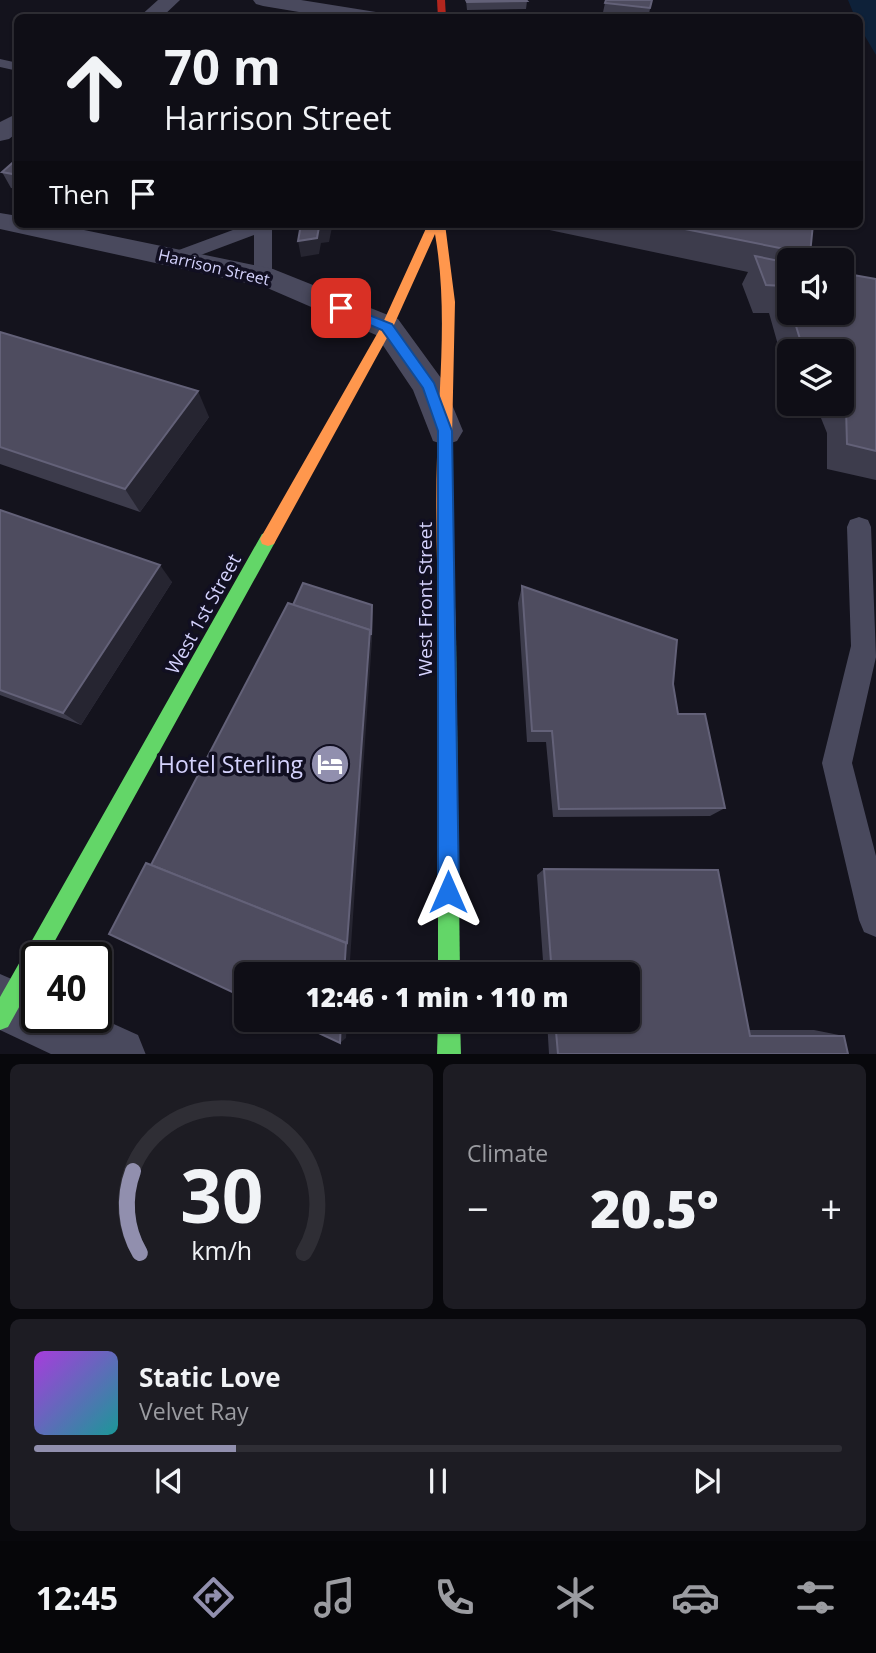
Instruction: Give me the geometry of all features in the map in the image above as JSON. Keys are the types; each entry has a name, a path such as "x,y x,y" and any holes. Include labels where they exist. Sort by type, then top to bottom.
{"street":[{"path":"153,14 170,0"},
{"path":"263,0 351,14"},
{"path":"0,134 14,123"},
{"name":"Harrison Street","path":"37,228 263,277 387,327"},
{"name":"West 1st Street","path":"3,1009 387,327 434,228"},
{"name":"West Front Street","path":"437,228 446,254 451,361 445,431 449,962"},
{"path":"387,327 429,387 445,431"},
{"path":"3,1009 116,1054"},
{"path":"449,1032 449,1054"}],"lane":[{"path":"175,258 253,228"},
{"path":"263,228 263,277"},
{"path":"859,527 865,646 837,763 876,920"}],"water":[{"path":"848,0 876,0 876,55 863,33 863,14 854,14"}],"building":[{"path":"466,0 526,0 527,1 467,2"},
{"path":"606,0 652,0 650,8 605,3"},
{"path":"14,162 14,174 2,172"},
{"path":"300,228 319,228 317,238 298,241"},
{"path":"680,228 813,228 811,248 780,248"},
{"path":"755,256 777,261 777,286 766,285"},
{"path":"854,275 876,279 876,451 847,444 846,416 854,416 854,339 800,339 796,325 854,325"},
{"path":"0,332 198,391 125,489 0,447"},
{"path":"0,510 160,565 63,713 0,690"},
{"path":"303,583 372,605 371,635 370,630 293,605"},
{"path":"522,586 677,640 673,684 678,714 705,714 725,808 559,809 552,731 532,731"},
{"path":"288,603 370,630 347,943 151,865"},
{"path":"146,863 346,943 345,962 234,962 234,993 109,934"},
{"path":"544,869 718,870 750,1036 844,1036 848,1054 558,1054 556,1032 640,1032 640,962 551,962"},
{"path":"317,1032 340,1032 340,1043"}],"traffic: fast":[{"path":"0,1019 268,539"},
{"path":"447,638 449,962"},
{"path":"449,1032 449,1054"}],"traffic: slow":[{"path":"268,539 387,327 432,228"},
{"path":"440,228 448,302 444,482 447,638"}],"traffic: jam":[{"path":"441,0 442,14"}],"place":[{"name":"Hotel Sterling","path":"330,764"}],"route":[{"path":"341,308 387,327 429,387 445,431 448,892"}]}
